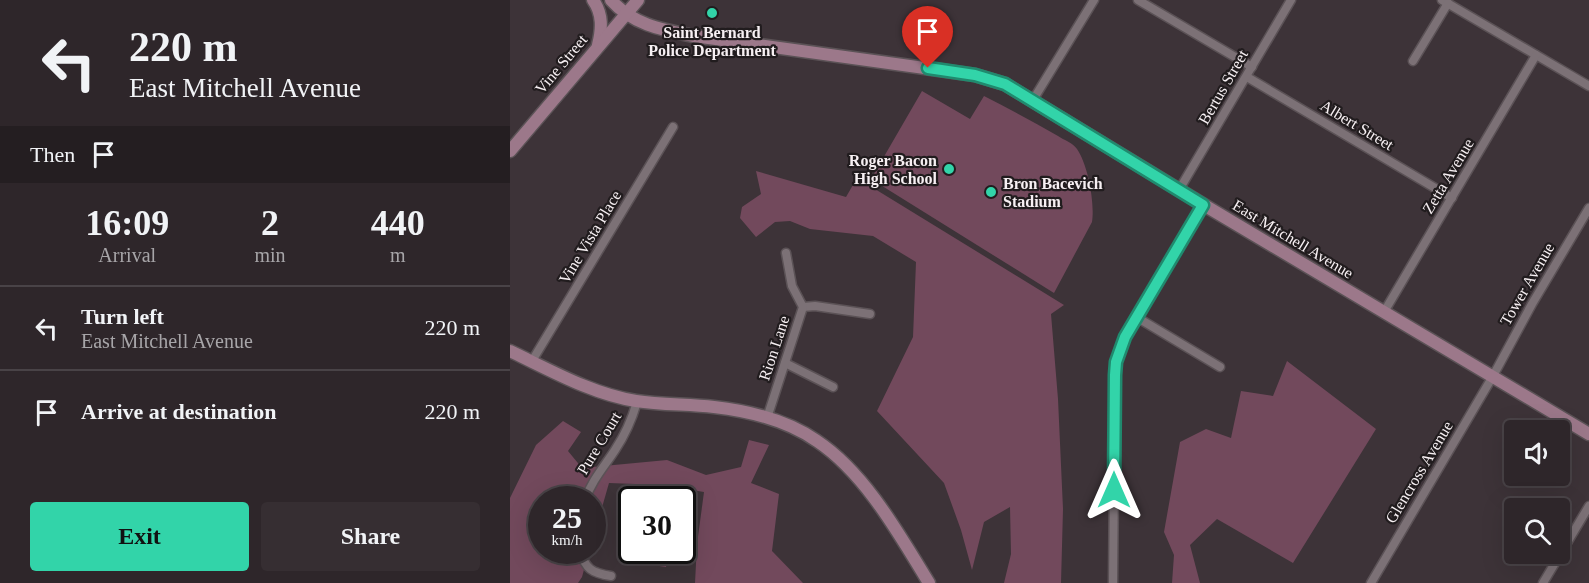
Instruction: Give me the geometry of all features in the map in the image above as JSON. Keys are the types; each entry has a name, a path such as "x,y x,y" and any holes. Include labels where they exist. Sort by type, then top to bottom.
{"street":[{"path":"593,0 600,18 601,32 598,46"},
{"name":"East Mitchell Avenue","path":"611,0 640,22 694,36 975,75 1005,84 1203,205 1589,434"},
{"name":"Vine Street","path":"510,150 638,0"},
{"path":"1033,100 1094,0"},
{"path":"1138,0 1252,67"},
{"name":"Bertus Street","path":"1179,190 1292,0"},
{"path":"1413,61 1445,2 1589,86"},
{"name":"Zetta Avenue","path":"1384,312 1536,55"},
{"name":"Albert Street","path":"1247,77 1452,198"},
{"name":"Vine Vista Place","path":"532,361 674,127"},
{"path":"1113,583 1115,375 1120,349 1203,205"},
{"name":"Tower Avenue","path":"1493,376 1589,208"},
{"name":"Rion Lane","path":"767,418 803,308 792,286 786,253"},
{"path":"803,308 815,306 870,314"},
{"path":"1138,318 1221,367"},
{"path":"510,351 603,393 637,402 714,407 754,414 788,425 808,435 848,468 893,525 928,583"},
{"path":"785,363 833,387"},
{"name":"Glencross Avenue","path":"1371,583 1493,376"},
{"name":"Pure Court","path":"591,486 596,475 625,433 637,402"},
{"path":"1543,583 1589,506"},
{"path":"586,564 588,568 598,574 611,576"}],"shaded area":[{"name":"Bron Bacevich Stadium","path":"922,91 970,119 984,96 1077,149 1090,184 1092,222 1054,293 871,179"},
{"path":"756,171 846,197 857,178 1064,305 1051,314 1063,509 1061,583 1004,583 1011,554 1010,507 984,522 972,570 944,483 877,411 913,337 916,262 873,236 810,229 790,221 775,222 756,237 740,218 742,207 761,194"},
{"path":"1287,361 1376,429 1293,563 1217,519 1190,545 1200,583 1172,583 1174,555 1164,532 1180,442 1206,429 1231,438 1241,391 1273,396"},
{"path":"563,421 581,432 568,451 582,468 667,460 706,475 741,467 749,440 769,445 751,483 779,494 772,551 803,583 695,583 697,544 704,492 696,491 696,486 609,483 606,494 606,486 528,486 528,564 586,564 578,583 510,583 510,498 536,445"},
{"path":"646,564 667,564 666,567"}],"place":[{"name":"Saint Bernard Police Department","path":"712,13"},
{"name":"Roger Bacon High School","path":"949,169"},
{"name":"Bron Bacevich Stadium","path":"991,192"}],"route":[{"path":"928,68 975,75 1005,84 1203,205 1120,349 1115,375 1114,490"}]}
